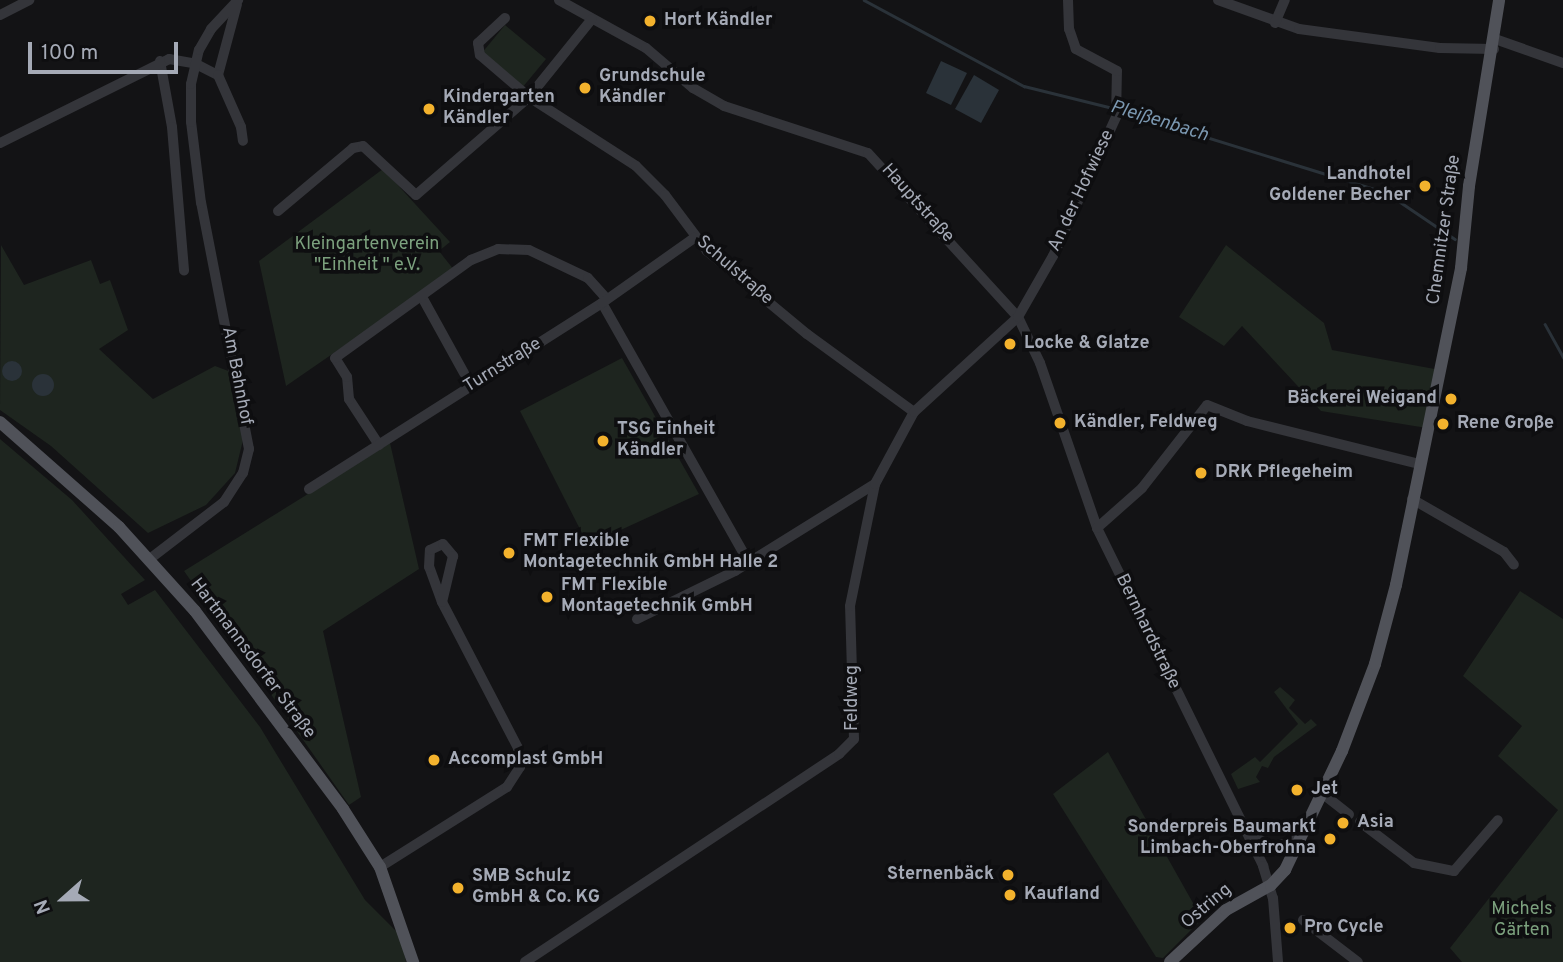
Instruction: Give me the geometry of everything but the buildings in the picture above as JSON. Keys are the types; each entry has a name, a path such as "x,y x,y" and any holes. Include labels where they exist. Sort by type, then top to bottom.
{"main road":[{"name":"Chemnitzer Straße","path":"1270,885 1285,870 1323,794 1375,664 1461,268 1476,139 1495,44 1500,0"},
{"name":"Hartmannsdorfer Straße","path":"0,422 150,558 214,636 380,867 413,962"},
{"name":"Ostring","path":"1170,962 1237,901 1270,885"}],"street":[{"path":"0,15 29,0"},
{"path":"238,0 218,75 241,127 243,141"},
{"name":"Am Bahnhof","path":"150,558 224,502 243,473 249,449 194,154 191,84 196,64 211,29 238,0"},
{"name":"Hauptstraße","path":"559,0 646,48 693,88 724,106 868,153 1018,317 1040,363 1097,528"},
{"name":"An der Hofwiese","path":"1018,317 1053,256 1116,117 1119,104 1118,71 1076,49 1071,40 1068,0"},
{"path":"1218,0 1275,23 1389,43 1495,44 1563,63"},
{"path":"1275,23 1285,0"},
{"name":"Schulstraße","path":"505,18 477,50 529,97 636,166 665,195 694,238 807,334 914,412"},
{"path":"278,211 353,148 363,146 371,149 415,195 529,97 592,19"},
{"path":"0,143 160,61 196,64 218,75"},
{"path":"160,61 175,161 184,270"},
{"path":"175,161 194,154"},
{"name":"Turnstraße","path":"309,489 604,301 694,238"},
{"path":"379,445 349,399 347,377 335,358 477,257 498,249 529,250 588,278 604,301 748,564"},
{"path":"422,297 464,373"},
{"name":"Feldweg","path":"525,962 839,754 854,739 850,607 874,484 914,412 1018,317"},
{"path":"1097,528 1142,488 1207,405 1247,421 1420,464"},
{"path":"637,619 748,564 874,484"},
{"path":"1412,499 1504,552 1514,565"},
{"name":"Bernhardstraße","path":"1097,528 1270,885"},
{"path":"380,867 507,787 520,767 518,748 442,602 427,557 432,548 443,544 451,549 453,558 442,602"},
{"path":"1323,794 1349,814"},
{"path":"1360,822 1414,863 1454,871 1498,820"},
{"path":"1247,833 1265,844 1280,847 1304,831"},
{"path":"1270,885 1278,962"},
{"path":"1303,920 1358,962"}],"green space":[{"path":"505,25 546,59 522,88 481,54"},
{"name":"Kleingartenverein \"Einheit \" e.V.","path":"383,169 450,242 439,251 454,270 286,386 259,261"},
{"path":"1,245 24,285 91,260 100,284 110,280 128,330 99,349 153,399 215,366 231,372 243,440 235,473 206,505 148,533 51,446 0,410"},
{"path":"1226,245 1324,323 1332,350 1440,370 1427,428 1321,411 1242,326 1224,346 1179,317"},
{"name":"TSG Einheit Kändler","path":"622,358 699,494 588,545 520,411"},
{"path":"0,439 72,500 145,580 121,594 128,605 155,590 260,727 365,900 401,936 406,962 0,962"},
{"path":"390,443 419,569 323,631 361,797 349,805 184,571"},
{"name":"Michels Gärten","path":"1520,591 1563,619 1563,962 1462,962 1450,948 1558,810 1498,756 1522,726 1463,676"},
{"path":"1280,687 1295,700 1289,708 1305,724 1311,719 1317,725 1274,757 1268,768 1262,766 1256,777 1260,782 1238,789 1231,774 1255,757 1260,762 1298,724 1274,692"},
{"path":"1108,752 1202,919 1163,958 1156,957 1053,794"}],"shaded area":[{"path":"941,61 967,73 951,105 926,93"},
{"path":"974,75 999,90 981,123 955,109"},
{"path":"12,361 19,364 22,371 19,378 12,381 5,378 2,371 5,364"},
{"path":"43,374 51,377 54,385 51,393 43,396 35,393 32,385 35,377"}],"waterway":[{"name":"Pleißenbach","path":"864,0 1024,86 1113,108"},
{"name":"Pleißenbach","path":"1119,110 1387,193 1455,239"},
{"name":"Pleißenbach","path":"1545,324 1563,357"}],"place":[{"name":"Hort Kändler","path":"650,21"},
{"name":"Grundschule Kändler","path":"585,88"},
{"name":"Kindergarten Kändler","path":"429,109"},
{"name":"Landhotel Goldener Becher","path":"1425,186"},
{"name":"Locke & Glatze","path":"1010,344"},
{"name":"Bäckerei Weigand","path":"1451,399"},
{"name":"Kändler, Feldweg","path":"1060,423"},
{"name":"Rene Große","path":"1443,424"},
{"name":"TSG Einheit Kändler","path":"603,441"},
{"name":"DRK Pflegeheim","path":"1201,473"},
{"name":"FMT Flexible Montagetechnik GmbH Halle 2","path":"509,553"},
{"name":"FMT Flexible Montagetechnik GmbH","path":"547,597"},
{"name":"Accomplast GmbH","path":"434,760"},
{"name":"Jet","path":"1297,790"},
{"name":"Asia","path":"1343,823"},
{"name":"Sonderpreis Baumarkt Limbach-Oberfrohna","path":"1330,839"},
{"name":"Sternenbäck","path":"1008,875"},
{"name":"SMB Schulz GmbH & Co. KG","path":"458,888"},
{"name":"Kaufland","path":"1010,895"},
{"name":"Pro Cycle","path":"1290,928"}]}
